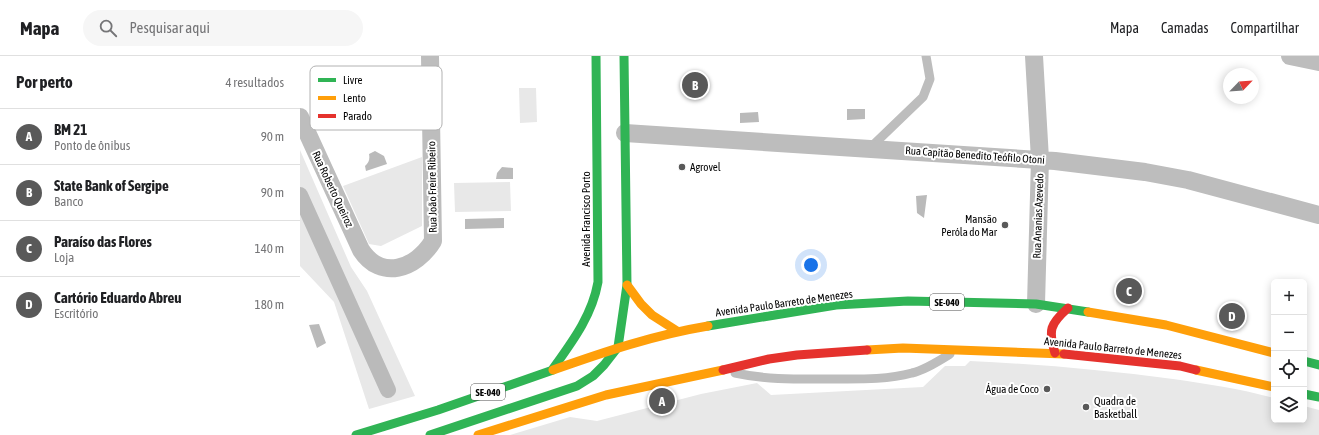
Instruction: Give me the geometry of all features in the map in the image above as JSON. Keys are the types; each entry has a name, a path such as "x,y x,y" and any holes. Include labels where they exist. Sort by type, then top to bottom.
{"main road":[{"name":"Avenida Francisco Porto","path":"552,370 582,326 597,292 596,56"},
{"path":"430,435 512,409 577,386 593,376 604,366 618,347 627,285 624,56"},
{"path":"627,285 641,304 652,315 677,331"},
{"name":"Avenida Paulo Barreto de Menezes","path":"356,435 438,410 618,347 677,331 836,305 908,301 1036,304 1166,325 1271,352"},
{"path":"1055,353 1051,339 1051,324 1068,308"},
{"name":"Avenida Paulo Barreto de Menezes","path":"478,435 606,395 769,359 797,355 903,348 1055,353 1180,366 1271,386"},
{"path":"1307,362 1319,365"},
{"path":"1307,395 1319,397"}],"street":[{"name":"Rua João Freire Ribeiro","path":"430,56 430,66"},
{"name":"Rua Ananias Azevedo","path":"1034,56 1040,159 1036,304"},
{"path":"1290,56 1319,62"},
{"name":"Rua Roberto Queiroz","path":"300,117 361,250 369,260"},
{"name":"Rua João Freire Ribeiro","path":"369,260 381,267 392,269 408,266 428,251 433,241 431,130"},
{"name":"Rua Capitão Benedito Teófilo Otoni","path":"625,133 1040,159 1145,172 1188,180 1319,215"}],"lane":[{"path":"869,148 922,97 930,79 926,56"},
{"path":"720,370 750,376 782,379 878,378 913,373 937,362 957,349"}],"shaded area":[{"path":"519,88 536,88 537,122 520,123"},
{"path":"847,109 865,109 865,119 847,120"},
{"path":"758,112 759,122 740,123 740,113"},
{"path":"300,150 351,267 367,291 415,396 369,409 334,302 300,266"},
{"path":"375,151 384,156 387,164 366,171 365,166 369,161 369,154"},
{"path":"422,157 422,226 381,246 369,244 343,186"},
{"path":"502,167 513,168 513,179 496,179 497,173"},
{"path":"510,182 511,211 455,212 454,183"},
{"path":"927,195 924,218 917,213 916,196"},
{"path":"504,218 504,228 465,229 465,219"},
{"path":"319,324 326,343 317,348 309,325"},
{"path":"970,361 1046,366 1122,373 1224,387 1271,397 1271,423 1307,423 1307,407 1319,410 1319,435 510,435 570,417 597,421 701,394 757,383 771,395 923,387 945,366 965,366"}],"waterway":[{"path":"300,195 388,390"}],"traffic: fast":[{"path":"552,370 574,339 586,317 598,282 596,56"},
{"path":"618,347 627,285 624,56"},
{"path":"708,326 836,305 908,301 1036,304 1088,312"},
{"path":"430,435 577,386 593,376 618,347"},
{"path":"1307,362 1319,365"},
{"path":"356,435 438,410 553,370"},
{"path":"1307,395 1319,397"}],"traffic: slow":[{"path":"627,285 641,304 652,315 677,331"},
{"path":"1088,312 1166,325 1271,352"},
{"path":"553,370 649,339 708,326"},
{"path":"867,350 903,348 1064,354"},
{"path":"478,435 606,395 723,370"},
{"path":"1196,370 1271,386"}],"traffic: jam":[{"path":"1055,353 1051,333 1052,328 1057,319 1068,308"},
{"path":"723,370 769,359 797,355 867,350"},
{"path":"1064,354 1180,366 1196,370"}],"place":[{"name":"State Bank of Sergipe","path":"695,85"},
{"name":"Agrovel","path":"682,167"},
{"name":"Mansão Peróla do Mar","path":"1005,225"},
{"name":"Paraíso das Flores","path":"1129,291"},
{"name":"Cartório Eduardo Abreu","path":"1232,316"},
{"name":"Água de Coco","path":"1047,389"},
{"name":"BM 21","path":"662,401"},
{"name":"Quadra de Basketball","path":"1086,407"}]}
